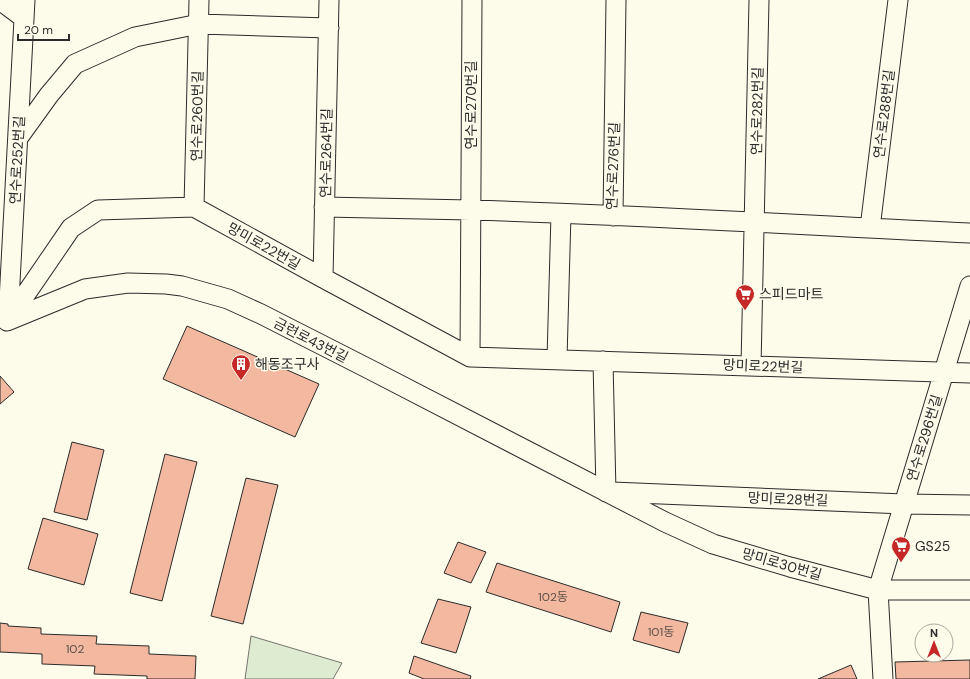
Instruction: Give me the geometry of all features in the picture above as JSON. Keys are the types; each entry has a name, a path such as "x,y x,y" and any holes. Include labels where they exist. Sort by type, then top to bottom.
{"street":[{"path":"0,0 24,9"},
{"name":"연수로260번길","path":"194,207 200,0"},
{"name":"연수로264번길","path":"323,278 329,0"},
{"name":"연수로270번길","path":"470,357 472,0"},
{"name":"연수로276번길","path":"471,210 613,216 616,0"},
{"name":"연수로282번길","path":"751,366 759,0"},
{"name":"연수로288번길","path":"870,228 898,0"},
{"name":"연수로252번길","path":"4,323 18,138 24,9"},
{"path":"18,138 49,95 75,64 135,37 199,24 328,28"},
{"path":"4,323 71,228 98,210 194,207"},
{"name":"망미로22번길","path":"194,207 470,357 970,373"},
{"path":"324,207 471,210"},
{"path":"557,360 561,214"},
{"path":"613,216 970,233"},
{"name":"금련로43번길","path":"4,323 84,289 128,283 174,285 228,299 344,356 606,492"},
{"name":"연수로296번길","path":"878,590 970,286"},
{"path":"603,361 606,492"},
{"name":"망미로28번길","path":"606,492 904,504 970,505"},
{"name":"망미로30번길","path":"606,492 713,544 790,567 878,590 970,590"},
{"path":"878,590 883,679"}],"green space":[{"path":"251,636 342,663 333,679 245,679"}],"building":[{"name":"해동조구사","path":"187,326 319,384 295,437 163,379"},
{"path":"0,376 14,392 0,404"},
{"path":"72,442 104,450 87,520 54,512"},
{"path":"165,454 197,462 162,601 130,593"},
{"path":"246,478 278,485 243,624 211,616"},
{"path":"43,518 98,534 84,585 28,569"},
{"path":"458,542 486,552 471,583 444,573"},
{"path":"497,563 620,602 611,632 486,592"},
{"path":"438,599 471,607 456,653 421,643"},
{"path":"641,612 688,623 679,653 633,640"},
{"path":"0,623 8,624 8,626 41,628 41,634 97,636 96,644 149,646 149,654 196,656 195,679 147,679 147,676 94,674 95,666 42,664 42,654 0,652"},
{"path":"414,656 471,676 470,679 424,679 409,673"},
{"path":"954,660 970,660 970,679 896,679 895,662 954,663"},
{"path":"851,665 857,679 818,679"}],"place":[{"name":"스피드마트","path":"745,311"},
{"name":"해동조구사","path":"241,381"},
{"name":"GS25","path":"901,563"}]}
